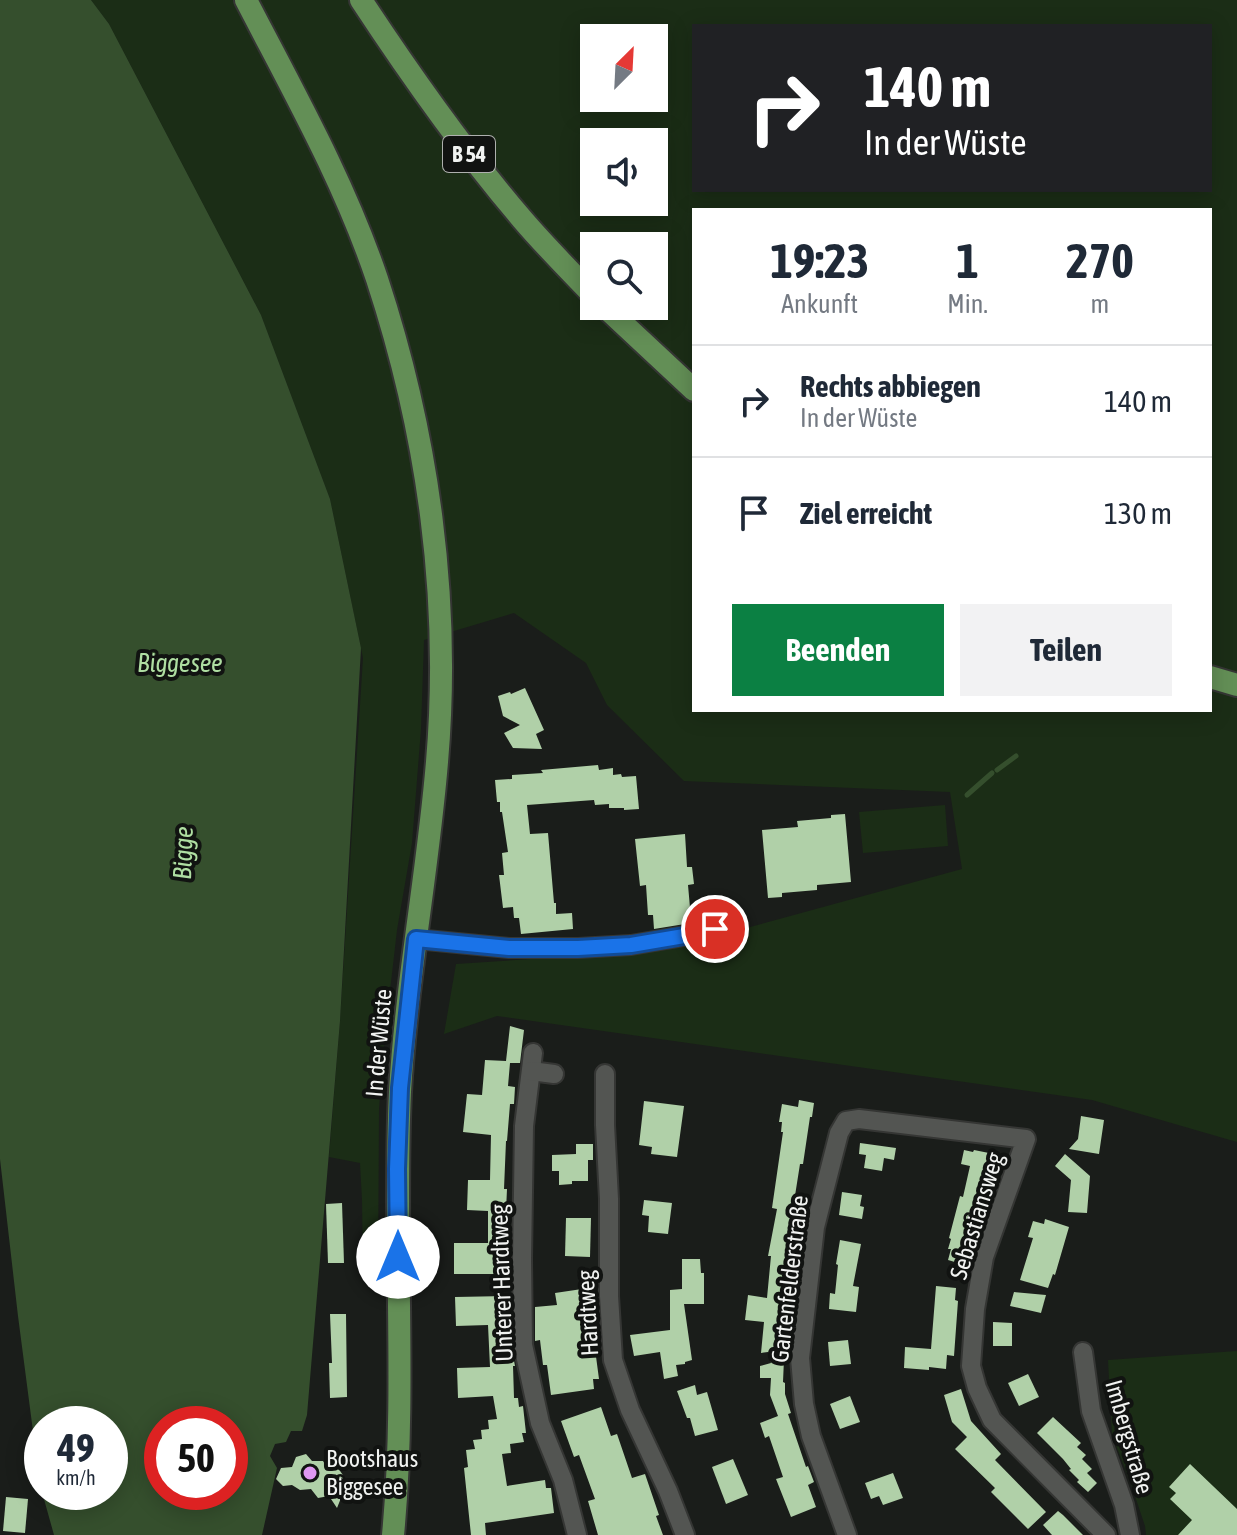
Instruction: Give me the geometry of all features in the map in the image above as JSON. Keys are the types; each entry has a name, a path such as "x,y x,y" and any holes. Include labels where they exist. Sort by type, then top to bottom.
{"main road":[{"name":"In der Wüste","path":"246,0 311,125 376,276 402,362 425,470 435,541 441,612 440,694 437,759 407,1007 400,1102 397,1169 399,1424 393,1535"},
{"name":"B 54","path":"361,0 427,99 471,157 524,222 580,281"},
{"path":"619,320 692,388"},
{"path":"1212,678 1237,685"}],"street":[{"path":"416,939 509,948 578,948 631,945 715,929"},
{"name":"Unterer Hardtweg","path":"554,1074 532,1062 524,1126 523,1345 540,1423 563,1480 577,1535"},
{"name":"Hardtweg","path":"605,1074 613,1360 630,1410 685,1535"},
{"name":"Sebastiansweg","path":"846,1121 859,1119 1026,1139 984,1257 975,1309 971,1366 992,1420 1106,1535"},
{"name":"Gartenfelderstraße","path":"846,1121 839,1133 815,1227 800,1358 804,1404 811,1436 847,1535"},
{"name":"Imbergstraße","path":"1083,1352 1091,1411 1124,1505 1130,1535"}],"shaded area":[{"path":"91,0 1237,0 1237,1142 1092,1100 497,1016 444,1034 456,964 666,950 962,869 950,792 684,781 607,705 586,663 514,613 424,640 412,843 397,930 379,1109 378,1277 363,1274 360,1163 329,1157 363,658 330,499 261,315 109,24"},
{"path":"945,805 948,846 863,853 859,812"},
{"path":"1237,1351 1237,1535 1146,1535 1112,1435 1108,1360"}],"water":[{"name":"Biggesee","path":"0,0 91,0 109,24 261,315 330,499 361,648 340,1021 307,1415 302,1431 291,1431 286,1442 275,1444 270,1456 277,1468 262,1535 54,1535 47,1510 128,1510 128,1406 30,1406 0,1159"}],"building":[{"path":"525,688 544,730 536,734 542,749 513,748 504,733 520,725 503,716 498,696"},
{"path":"598,765 599,770 613,768 613,775 636,776 639,809 609,808 609,804 595,805 594,800 527,805 530,834 548,833 556,914 572,913 573,929 521,934 519,918 514,918 513,907 503,908 499,875 504,875 502,853 508,852 495,780 512,779 512,775 543,773 541,770"},
{"path":"845,814 851,882 817,885 817,890 782,893 782,897 768,898 762,830 798,827 797,821"},
{"path":"685,834 687,867 692,867 694,884 688,885 691,919 684,920 685,924 654,929 653,915 648,915 646,885 640,886 635,839"},
{"path":"510,1026 524,1030 520,1063 510,1063 508,1086 515,1087 506,1141 504,1189 507,1189 506,1211 510,1212 508,1246 505,1246 506,1274 454,1274 454,1243 488,1243 488,1211 467,1210 468,1180 490,1180 491,1135 463,1132 467,1094 482,1095 485,1060 506,1061"},
{"path":"799,1100 814,1103 794,1202 801,1204 791,1256 783,1336 783,1382 791,1413 788,1414 814,1482 808,1485 816,1507 791,1517 776,1479 783,1477 769,1436 765,1438 760,1423 778,1416 770,1395 771,1378 760,1378 760,1366 771,1363 768,1352 761,1353 764,1322 745,1320 748,1295 767,1298 771,1256 768,1256 777,1209 772,1208 783,1132 782,1122 779,1122 782,1104 798,1107"},
{"path":"644,1101 684,1106 677,1157 651,1154 652,1147 639,1145"},
{"path":"1081,1116 1104,1120 1099,1154 1069,1149 1078,1139"},
{"path":"860,1143 896,1148 894,1160 884,1158 882,1171 864,1168 866,1155 859,1154"},
{"path":"576,1144 593,1144 593,1160 588,1160 588,1181 559,1185 559,1171 552,1171 552,1155 576,1154"},
{"path":"964,1150 994,1154 965,1265 948,1260 951,1249 948,1249 949,1238 970,1166 961,1164"},
{"path":"1065,1154 1090,1176 1087,1213 1068,1212 1071,1180 1055,1166"},
{"path":"842,1192 862,1195 862,1219 839,1215"},
{"path":"644,1200 672,1203 668,1234 648,1232 649,1216 642,1215"},
{"path":"342,1203 344,1263 328,1263 326,1204"},
{"path":"566,1218 591,1218 590,1257 565,1256"},
{"path":"1045,1219 1069,1227 1048,1288 1020,1280 1033,1238 1028,1237 1033,1221 1044,1224"},
{"path":"840,1240 861,1244 853,1286 859,1287 856,1312 829,1309 830,1293 835,1294"},
{"path":"682,1259 700,1259 701,1273 704,1273 704,1304 684,1304 692,1360 676,1365 678,1376 664,1379 660,1352 634,1356 630,1335 670,1330 670,1290 682,1289"},
{"path":"936,1286 956,1288 954,1356 947,1355 946,1369 904,1368 905,1347 931,1349"},
{"path":"582,1289 599,1379 593,1379 594,1389 551,1395 540,1340 535,1341 535,1307 557,1305 555,1293"},
{"path":"1014,1292 1046,1295 1041,1313 1010,1306"},
{"path":"507,1296 515,1366 514,1398 518,1398 519,1407 523,1406 526,1433 522,1433 524,1442 510,1444 511,1453 502,1454 507,1486 545,1480 546,1488 551,1488 554,1513 485,1523 486,1535 471,1535 464,1468 468,1467 466,1450 475,1449 473,1440 482,1439 481,1430 489,1429 488,1420 497,1419 493,1396 458,1398 457,1368 490,1367 488,1325 456,1326 455,1297"},
{"path":"330,1314 346,1314 347,1397 330,1398"},
{"path":"993,1322 1012,1323 1012,1346 993,1346"},
{"path":"848,1340 851,1364 830,1366 828,1342"},
{"path":"1028,1374 1039,1397 1019,1406 1008,1383"},
{"path":"695,1385 697,1395 707,1392 718,1430 695,1436 677,1391"},
{"path":"961,1389 971,1421 1001,1454 995,1460 1046,1512 1028,1529 991,1492 995,1488 955,1449 967,1437 952,1422 944,1395"},
{"path":"850,1396 860,1422 840,1429 830,1404"},
{"path":"601,1407 611,1436 617,1434 632,1478 645,1474 663,1535 598,1535 588,1501 595,1499 579,1455 574,1457 561,1421"},
{"path":"1053,1417 1081,1443 1077,1447 1086,1455 1082,1459 1092,1469 1087,1473 1097,1483 1088,1492 1077,1482 1079,1480 1063,1459 1037,1433"},
{"name":"Bootshaus Biggesee","path":"306,1454 312,1461 323,1461 328,1469 338,1468 345,1478 337,1508 329,1496 318,1498 311,1489 283,1486 276,1479 281,1468 292,1467 296,1457"},
{"path":"733,1459 748,1495 726,1504 712,1467"},
{"path":"1190,1464 1237,1509 1237,1535 1178,1535 1192,1520 1170,1499 1176,1493 1169,1487"},
{"path":"893,1473 903,1498 883,1505 879,1496 871,1499 865,1483"},
{"path":"6,1497 24,1499 24,1510 27,1510 25,1533 3,1531"},
{"path":"1058,1511 1083,1535 1052,1535 1043,1525"}],"waterway":[{"path":"997,770 1016,756"},
{"path":"967,795 992,773"}],"place":[{"name":"Bootshaus Biggesee","path":"310,1473"}],"route":[{"path":"398,1257 400,1088 416,939 509,948 578,948 631,945 715,929"}],"water label":[{"name":"Bigge","path":"183,853"}]}
